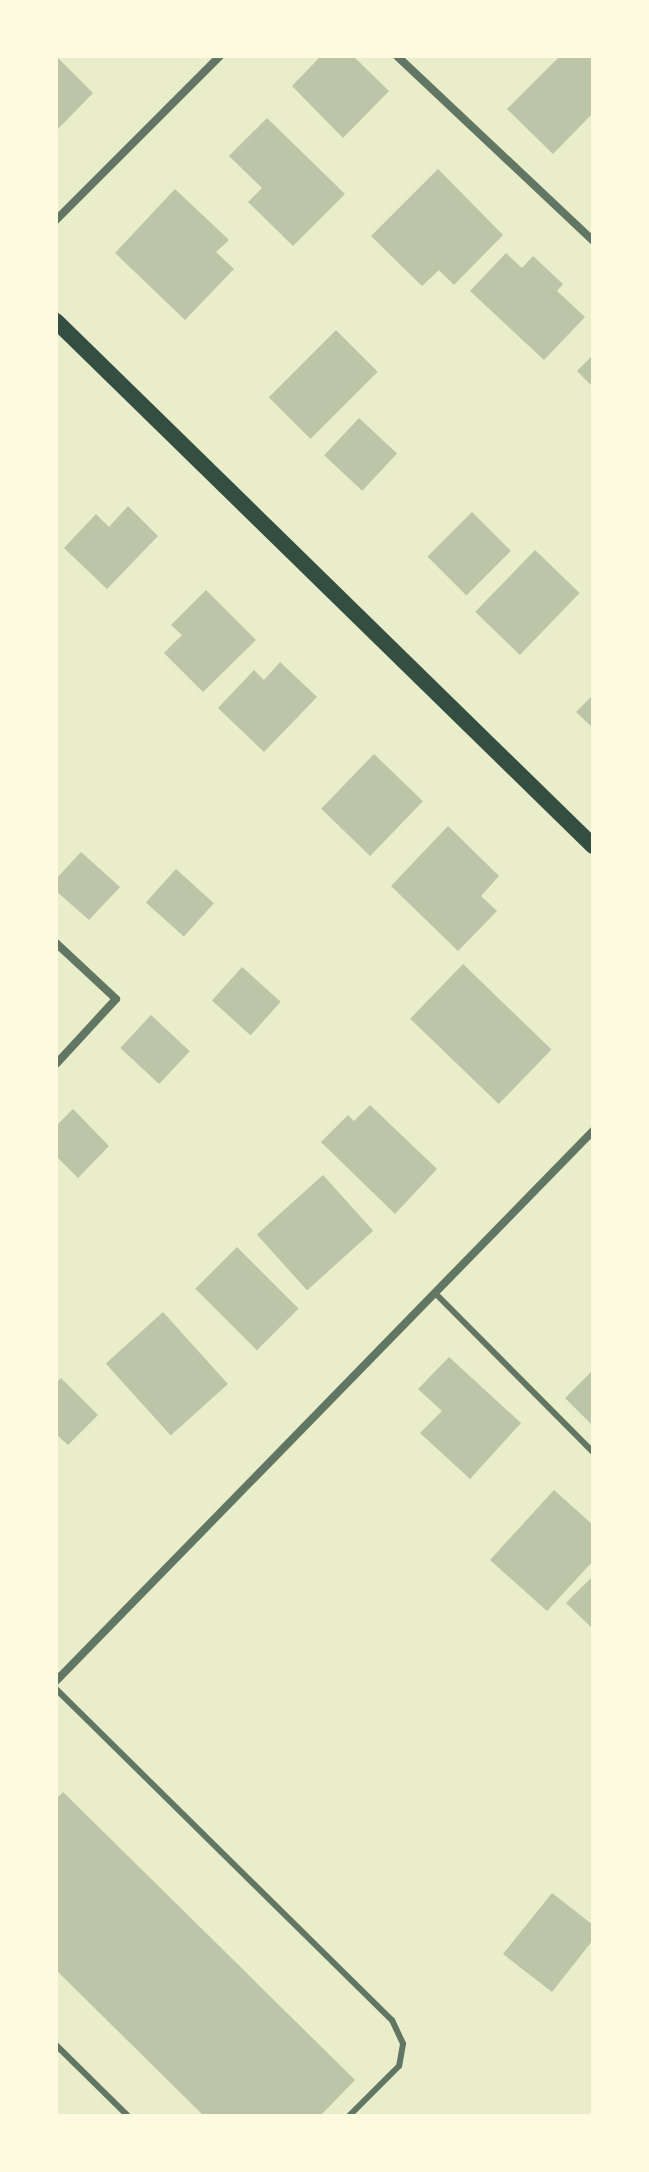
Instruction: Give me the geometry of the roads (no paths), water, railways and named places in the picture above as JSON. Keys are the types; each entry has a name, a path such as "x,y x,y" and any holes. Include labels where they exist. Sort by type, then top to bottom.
{"main road":[{"path":"56,321 593,846"}],"street":[{"path":"56,220 220,56"},
{"path":"397,56 593,241"},
{"path":"56,943 116,999 56,1064"},
{"path":"56,1681 593,1131"}],"lane":[{"path":"435,1293 593,1452"},
{"path":"56,1689 392,2020 403,2044 399,2066 349,2116"},
{"path":"56,2045 128,2116"}]}
